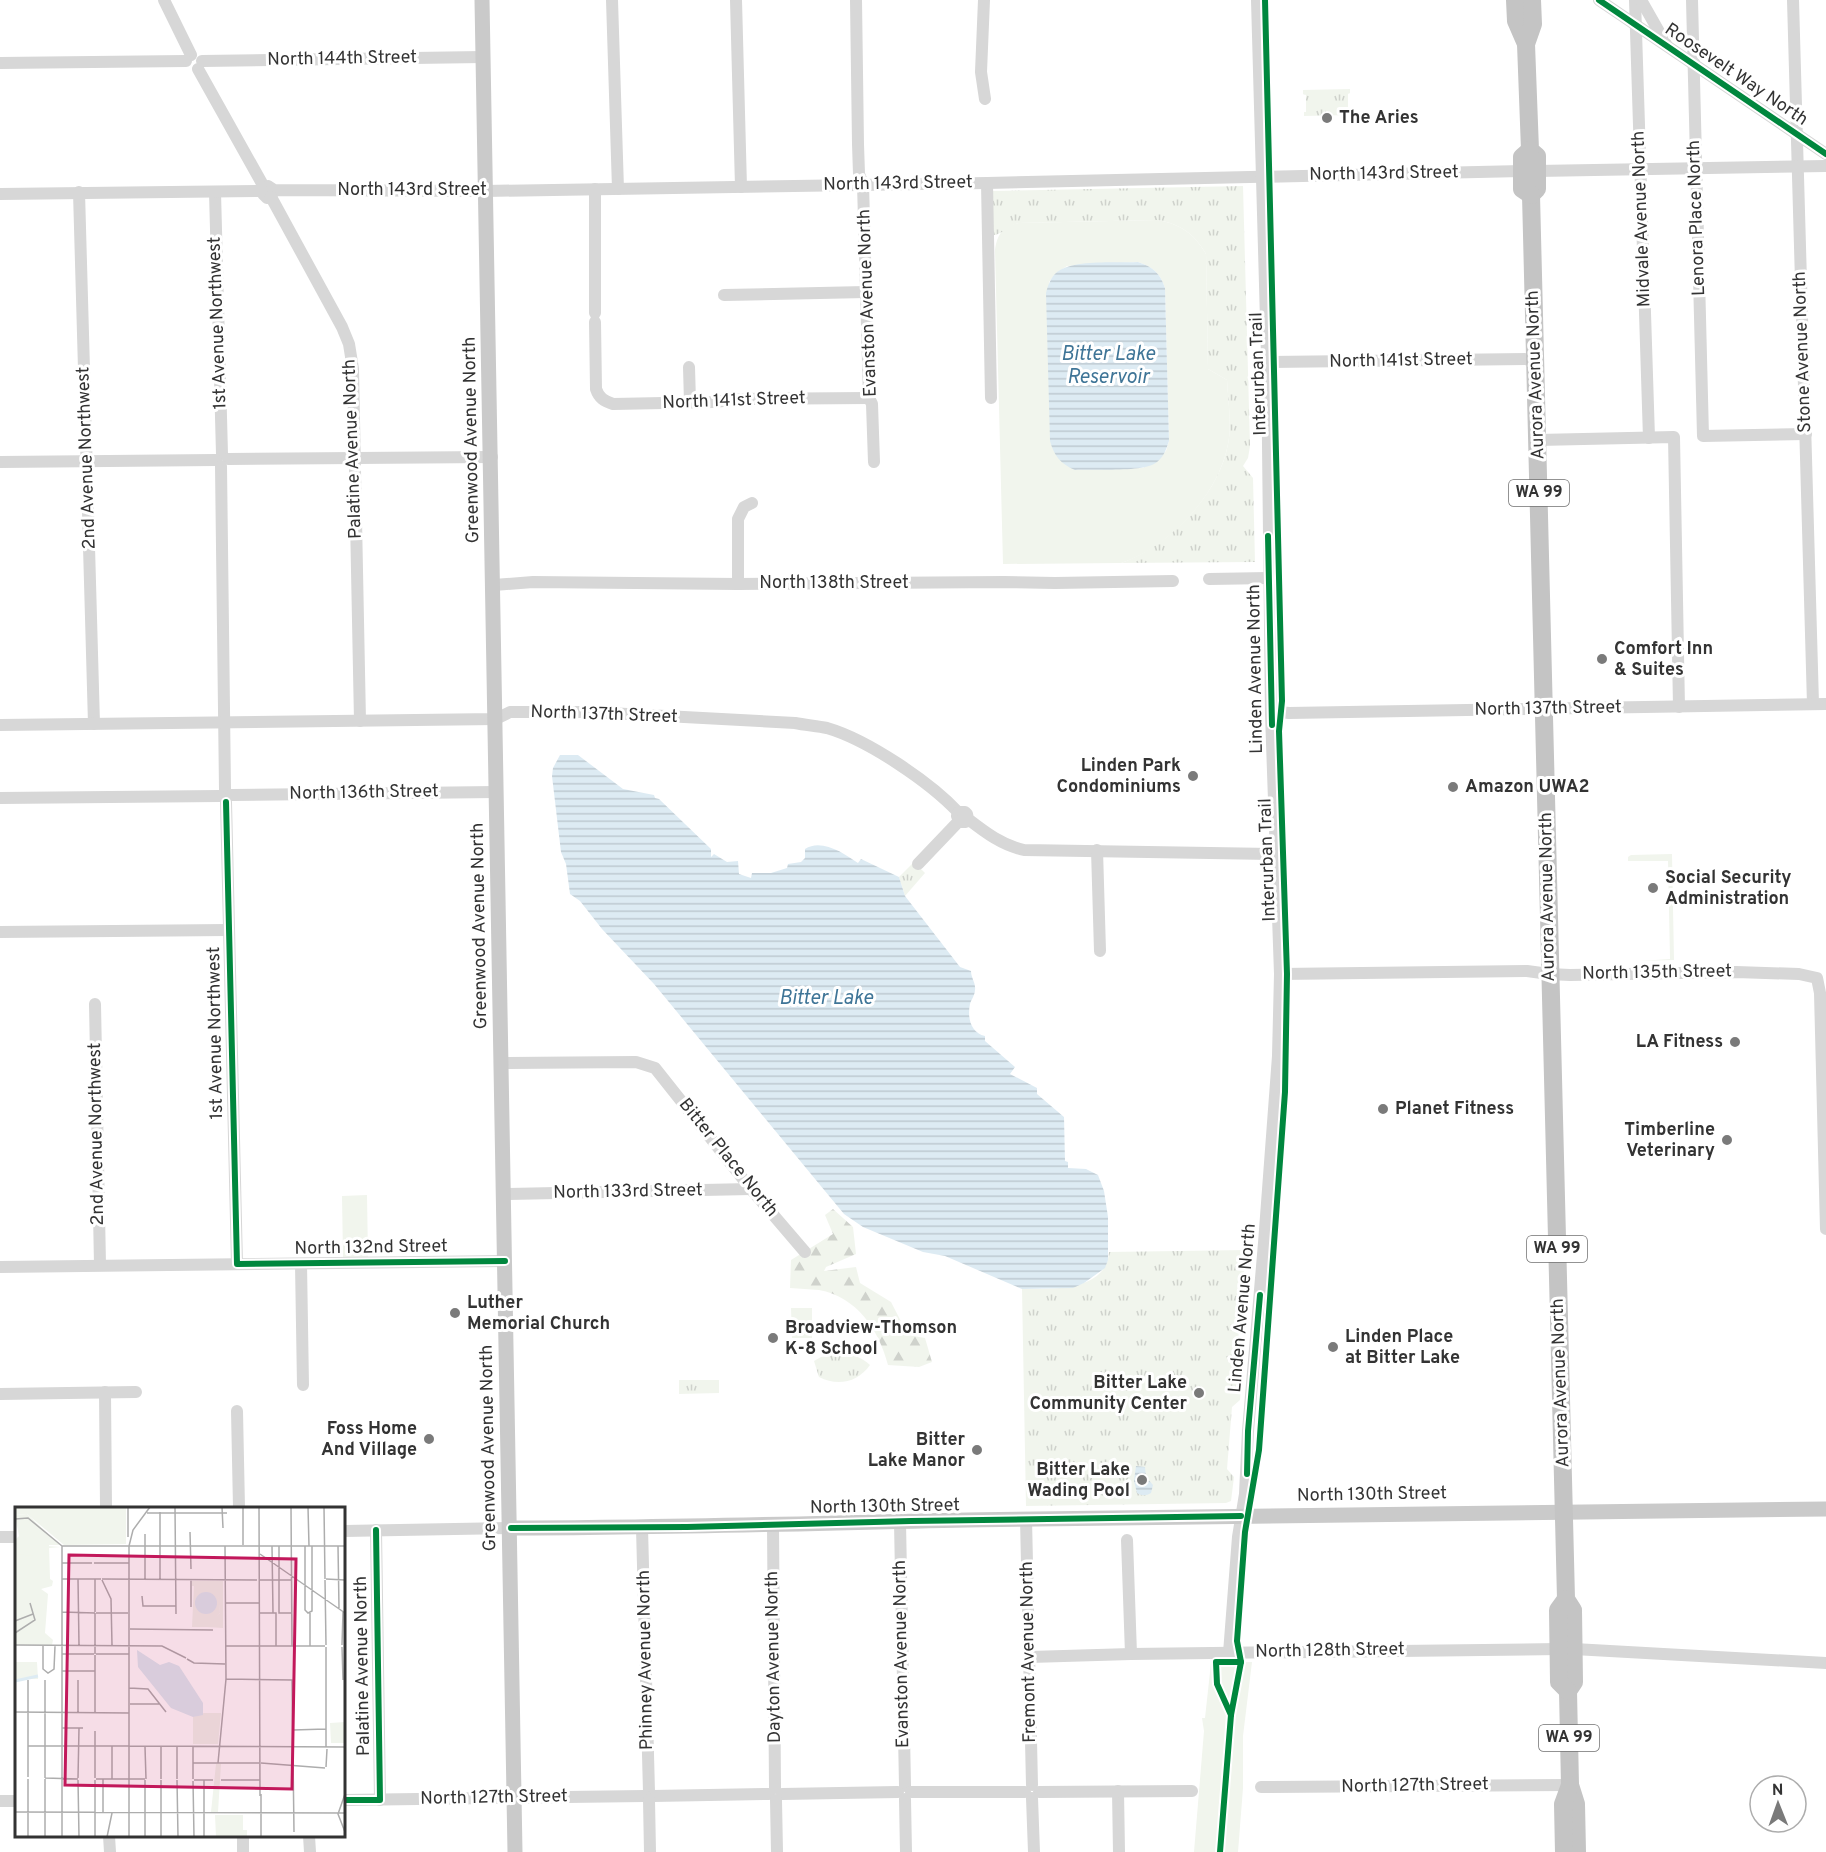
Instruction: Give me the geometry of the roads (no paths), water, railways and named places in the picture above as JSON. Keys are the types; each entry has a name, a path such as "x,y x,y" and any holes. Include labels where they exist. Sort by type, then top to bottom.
{"highway":[{"path":"1515,0 1516,21 1526,44 1530,150 1537,156 1529,171"},
{"path":"1526,44 1533,24 1533,0"},
{"name":"Aurora Avenue North","path":"1529,171 1537,189 1531,195 1549,974 1566,1599 1573,1610 1566,1649 1574,1682 1568,1691 1570,1785 1576,1804 1577,1852"},
{"name":"Aurora Avenue North","path":"1564,1852 1563,1804 1570,1785"}],"main road":[{"name":"Greenwood Avenue North","path":"482,0 492,457 515,1852"},
{"name":"North 130th Street","path":"510,1528 642,1528 1026,1519 1826,1509"}],"street":[{"path":"164,0 194,61 268,191"},
{"path":"612,0 618,189"},
{"path":"736,0 741,187"},
{"name":"Evanston Avenue North","path":"856,0 859,174 863,184 869,398 872,404 874,462"},
{"path":"984,0 981,65 985,99"},
{"name":"Linden Avenue North","path":"1229,1653 1247,1474 1248,1431 1277,1075 1280,974 1271,711 1267,362 1257,0"},
{"name":"Roosevelt Way North","path":"1599,0 1826,154"},
{"name":"Midvale Avenue North","path":"1635,0 1648,438"},
{"path":"1641,0 1670,50"},
{"name":"Lenora Place North","path":"1692,0 1703,436 1806,434"},
{"name":"Stone Avenue North","path":"1793,0 1806,434 1820,704"},
{"name":"North 144th Street","path":"0,63 483,57"},
{"name":"North 143rd Street","path":"0,194 618,189 1826,166"},
{"path":"987,183 991,398"},
{"name":"North 141st Street","path":"595,189 596,389 601,398 613,404 741,399 869,398"},
{"name":"Palatine Avenue North","path":"268,191 349,344 353,369 360,721"},
{"name":"2nd Avenue Northwest","path":"79,192 94,724"},
{"name":"1st Avenue Northwest","path":"215,192 222,460 228,930 237,1264"},
{"path":"724,295 866,292"},
{"name":"North 141st Street","path":"1267,362 1536,359"},
{"path":"689,367 690,402"},
{"path":"1538,440 1674,437 1679,707"},
{"path":"0,462 492,457"},
{"path":"738,584 738,519 744,507 752,503"},
{"path":"1209,579 1269,578"},
{"name":"North 138th Street","path":"494,585 533,582 1066,584 1173,580"},
{"name":"North 137th Street","path":"1271,711 1288,713 1820,704"},
{"name":"North 137th Street","path":"0,725 496,719 510,712 590,712 726,721 764,721 827,728 850,738 908,770 943,796 962,818 1013,847 1024,850 1276,854"},
{"name":"North 136th Street","path":"0,798 496,792"},
{"path":"918,864 962,818"},
{"path":"1097,850 1100,951"},
{"path":"0,932 228,930"},
{"name":"North 135th Street","path":"1280,974 1527,970 1549,974 1736,972 1799,974 1817,978 1820,993 1826,1229"},
{"name":"2nd Avenue Northwest","path":"95,1004 100,1265"},
{"name":"Bitter Place North","path":"502,1063 636,1062 650,1065 659,1072 751,1189 805,1252"},
{"name":"North 133rd Street","path":"504,1194 751,1189"},
{"name":"North 132nd Street","path":"0,1267 506,1261"},
{"path":"301,1264 303,1385"},
{"path":"105,1392 106,1507"},
{"path":"0,1394 136,1392"},
{"path":"237,1412 239,1507"},
{"name":"Fremont Avenue North","path":"1026,1519 1034,1852"},
{"name":"Evanston Avenue North","path":"900,1522 906,1852"},
{"name":"Dayton Avenue North","path":"773,1525 777,1852"},
{"name":"North 130th Street","path":"345,1531 510,1528"},
{"name":"Phinney Avenue North","path":"642,1528 650,1852"},
{"name":"Palatine Avenue North","path":"376,1530 380,1800"},
{"path":"1127,1540 1131,1654"},
{"name":"North 128th Street","path":"1030,1657 1566,1649 1826,1663"},
{"name":"North 127th Street","path":"1261,1787 1570,1785"},
{"path":"1118,1791 1119,1852"},
{"name":"North 127th Street","path":"345,1800 905,1792 1192,1791"},
{"path":"109,1837 110,1852"},
{"path":"309,1837 310,1852"}],"water":[{"name":"Bitter Lake Reservoir","path":"1138,262 1155,271 1165,288 1169,441 1160,460 1147,467 1075,470 1059,459 1050,441 1046,293 1053,276 1064,268 1084,263"},
{"name":"Bitter Lake","path":"560,755 578,755 623,789 654,795 711,849 711,857 714,854 727,862 738,861 739,874 751,878 752,873 771,873 787,868 788,864 801,862 805,858 805,849 818,845 839,851 858,863 861,859 899,877 905,896 960,967 971,971 975,987 969,1014 973,1028 985,1036 985,1041 1015,1067 1010,1074 1037,1088 1037,1094 1064,1117 1065,1161 1068,1162 1068,1168 1086,1169 1098,1175 1104,1191 1108,1217 1108,1260 1105,1268 1073,1288 1022,1289 945,1256 923,1252 863,1227 844,1214 654,984 602,929 580,901 570,894 566,864 561,852 552,776 553,768"},
{"name":"Bitter Lake Wading Pool","path":"1136,1466 1145,1467 1146,1477 1153,1485 1151,1493 1141,1495 1137,1493 1134,1481"}],"place":[{"name":"The Aries","path":"1327,118"},
{"name":"Comfort Inn & Suites","path":"1602,659"},
{"name":"Linden Park Condominiums","path":"1193,776"},
{"name":"Amazon UWA2","path":"1453,787"},
{"name":"Social Security Administration","path":"1653,888"},
{"name":"LA Fitness","path":"1735,1042"},
{"name":"Planet Fitness","path":"1383,1109"},
{"name":"Timberline Veterinary","path":"1727,1140"},
{"name":"Luther Memorial Church","path":"455,1313"},
{"name":"Broadview-Thomson K-8 School","path":"773,1338"},
{"name":"Linden Place at Bitter Lake","path":"1333,1347"},
{"name":"Bitter Lake Community Center","path":"1199,1393"},
{"name":"Foss Home And Village","path":"429,1439"},
{"name":"Bitter Lake Manor","path":"977,1450"},
{"name":"Bitter Lake Wading Pool","path":"1142,1480"}]}
